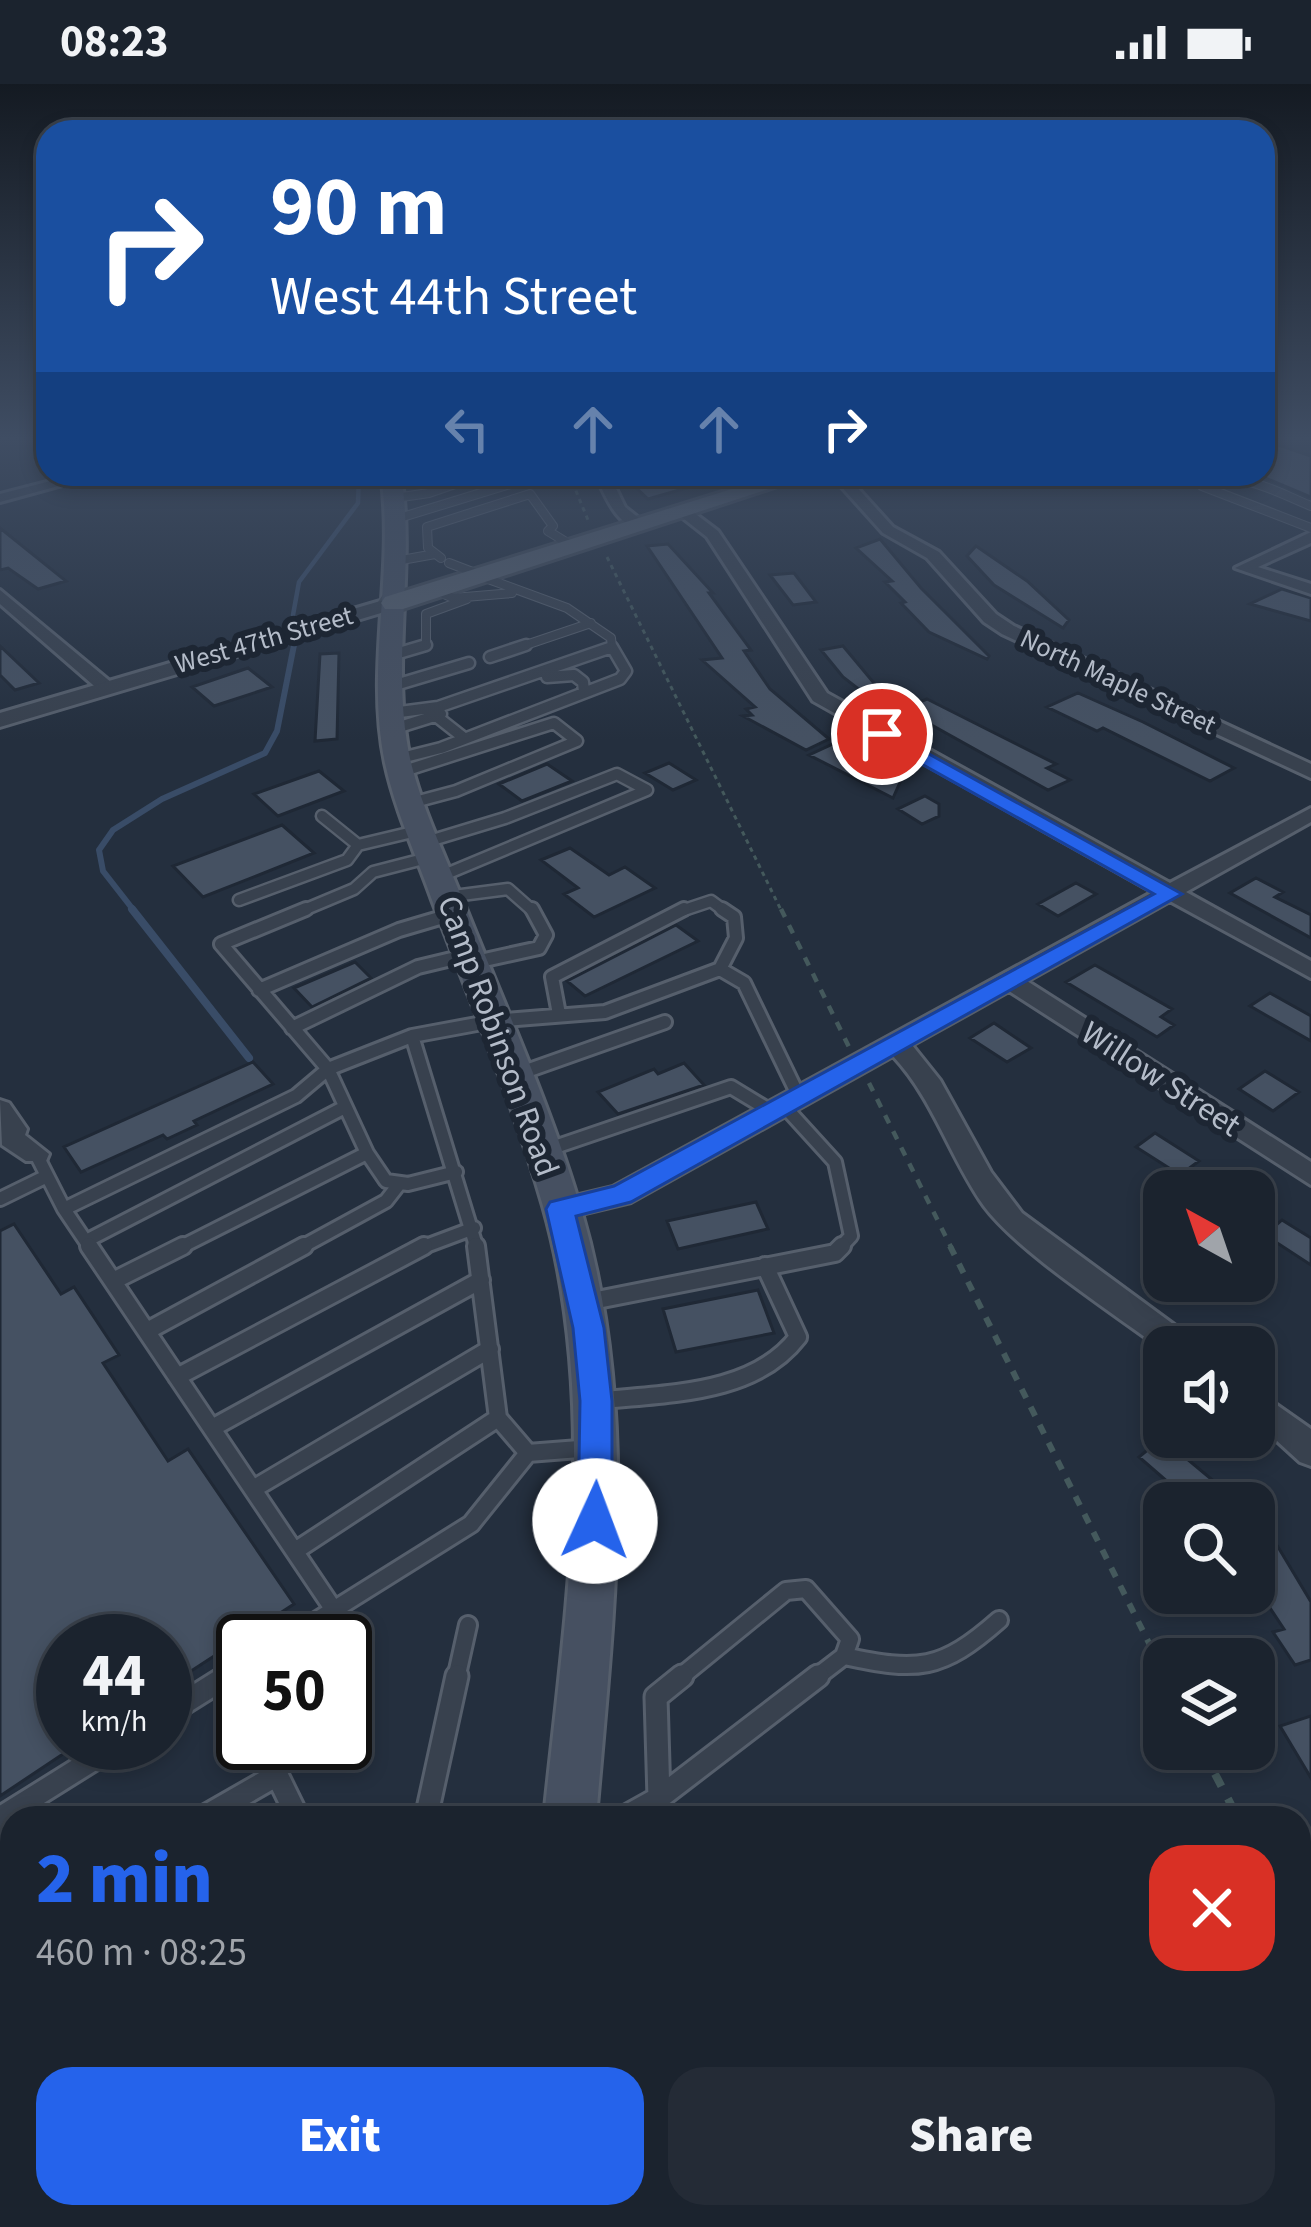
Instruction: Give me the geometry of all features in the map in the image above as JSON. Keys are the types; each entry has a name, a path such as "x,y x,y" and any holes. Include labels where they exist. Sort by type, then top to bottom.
{"main road":[{"name":"Camp Robinson Road","path":"398,540 394,603 415,795 469,959 542,1151 584,1303 597,1448 593,1561 571,1806"},
{"name":"West 47th Street","path":"394,603 477,584 596,540"}],"street":[{"path":"718,540 820,697 1311,971"},
{"name":"North Maple Street","path":"906,540 933,555 990,618 1008,630 1311,772"},
{"path":"1296,540 1244,568 1311,589"},
{"path":"0,595 106,687"},
{"name":"West 47th Street","path":"0,720 394,603"},
{"path":"560,1209 621,1195 1311,814"},
{"name":"Willow Street","path":"1011,982 1311,1175"},
{"path":"898,1046 922,1074 992,1199 1153,1326"},
{"path":"0,1109 14,1129 6,1144 41,1165"},
{"path":"1275,1418 1311,1452"}],"lane":[{"path":"423,540 442,558"},
{"path":"239,900 347,860 415,795 464,739 626,675 611,638 591,623 567,608 477,584 423,540"},
{"path":"563,540 574,547"},
{"path":"259,990 398,931 415,795 426,614 477,584 516,592"},
{"path":"490,657 591,623"},
{"path":"415,795 438,706 612,646"},
{"path":"456,1172 400,1183 386,1181 367,1153 328,1070 221,944 354,889 373,872 415,795 469,662"},
{"path":"436,716 552,676 574,675 583,682 584,692"},
{"path":"415,795 436,716"},
{"path":"436,716 464,739"},
{"path":"554,723 577,741 455,791 415,795 554,723"},
{"path":"415,795 505,818 616,774 647,790 415,795"},
{"path":"292,1028 418,968 539,948 546,935 523,892 503,885 415,795"},
{"path":"322,816 358,845"},
{"path":"64,1209 296,1096 328,1070 412,1036 493,1021 605,1012 720,969 736,938 734,917 711,901 692,905 566,966 552,977 560,1014"},
{"path":"584,1303 835,1252 851,1236 835,1162 786,1106 744,983 720,969"},
{"path":"513,1075 665,1022"},
{"path":"412,1036 474,1228 498,1418 528,1453"},
{"path":"542,1151 731,1087 786,1106"},
{"path":"86,1241 345,1107"},
{"path":"113,1282 367,1153"},
{"path":"0,1198 41,1165 64,1209 334,1610"},
{"path":"147,1331 386,1201 400,1183"},
{"path":"177,1377 431,1242 474,1228"},
{"path":"596,1401 770,1370 791,1351 798,1336 765,1266"},
{"path":"212,1428 481,1280"},
{"path":"253,1489 490,1349"},
{"path":"295,1551 498,1418"},
{"path":"328,1614 471,1524 528,1453 597,1448"},
{"path":"644,1806 659,1798 844,1656 850,1639 806,1589 786,1591 656,1696 659,1798"},
{"path":"844,1656 926,1670 961,1655 999,1620"},
{"path":"429,1806 469,1625"},
{"path":"19,1806 77,1770"},
{"path":"223,1806 277,1775 292,1806"}],"path":[{"path":"1213,1770 1232,1806"}],"building":[{"path":"0,540 15,540 66,581 38,589 8,568 0,570"},
{"path":"881,540 987,659 929,632 885,582 892,581 856,548"},
{"path":"668,544 713,593 709,593 751,650 744,651 770,689 829,739 806,750 743,716 752,715 746,709 755,707 702,660 722,658 647,546"},
{"path":"976,546 1027,581 1069,620 1063,628 994,585 967,556"},
{"path":"794,573 816,602 793,605 770,575"},
{"path":"1282,589 1311,598 1311,621 1250,604"},
{"path":"0,646 39,683 15,690 0,675"},
{"path":"843,646 889,701 883,708 843,677 821,650"},
{"path":"339,653 337,739 315,741 320,654"},
{"path":"248,668 272,687 214,706 192,687"},
{"path":"1078,693 1234,768 1210,781 1103,728 1097,731 1047,707"},
{"path":"927,699 1056,764 1047,768 1070,780 1048,790 903,709"},
{"path":"833,744 901,780 893,798 809,755"},
{"path":"669,763 696,780 673,790 645,773"},
{"path":"547,764 572,781 522,801 499,784"},
{"path":"319,771 344,791 278,816 254,794"},
{"path":"925,796 939,804 939,816 922,824 898,809"},
{"path":"282,825 314,853 203,897 173,866"},
{"path":"570,848 609,875 625,867 655,888 594,917 564,894 578,888 541,860"},
{"path":"1256,878 1283,892 1275,897 1311,915 1311,938 1230,893"},
{"path":"1076,883 1096,894 1058,916 1038,904"},
{"path":"676,925 698,941 585,996 567,981"},
{"path":"355,962 371,978 312,1007 294,988"},
{"path":"1095,965 1172,1009 1161,1017 1174,1025 1157,1037 1066,982"},
{"path":"1270,993 1311,1016 1311,1041 1250,1006"},
{"path":"994,1023 1031,1048 1007,1062 970,1038"},
{"path":"253,1062 273,1084 167,1139 163,1135 81,1172 64,1147"},
{"path":"684,1063 704,1085 618,1114 598,1092 654,1069 658,1074"},
{"path":"1265,1071 1299,1092 1273,1111 1239,1089"},
{"path":"1155,1133 1199,1161 1187,1170 1172,1170 1136,1147"},
{"path":"756,1202 768,1229 678,1249 667,1221"},
{"path":"1282,1220 1311,1238 1311,1265 1275,1242 1275,1226"},
{"path":"14,1224 61,1294 74,1287 119,1355 103,1363 168,1461 188,1449 294,1604 279,1614 216,1614 216,1655 192,1670 192,1614 36,1614 39,1770 0,1796 0,1231"},
{"path":"758,1290 774,1333 676,1352 663,1309"},
{"path":"1139,1457 1186,1458 1215,1482 1168,1482"},
{"path":"1275,1542 1311,1602 1311,1660 1295,1665 1273,1632 1284,1629 1274,1614"},
{"path":"1311,1716 1311,1778 1280,1726"}],"waterway":[{"path":"293,615 299,582 330,540"},
{"path":"135,912 103,871 99,850 113,830 162,799 265,753 277,731 294,645"},
{"path":"132,909 249,1058"}],"route":[{"path":"595,1521 596,1401 589,1328 560,1209 621,1195 1171,894 882,734"}]}
